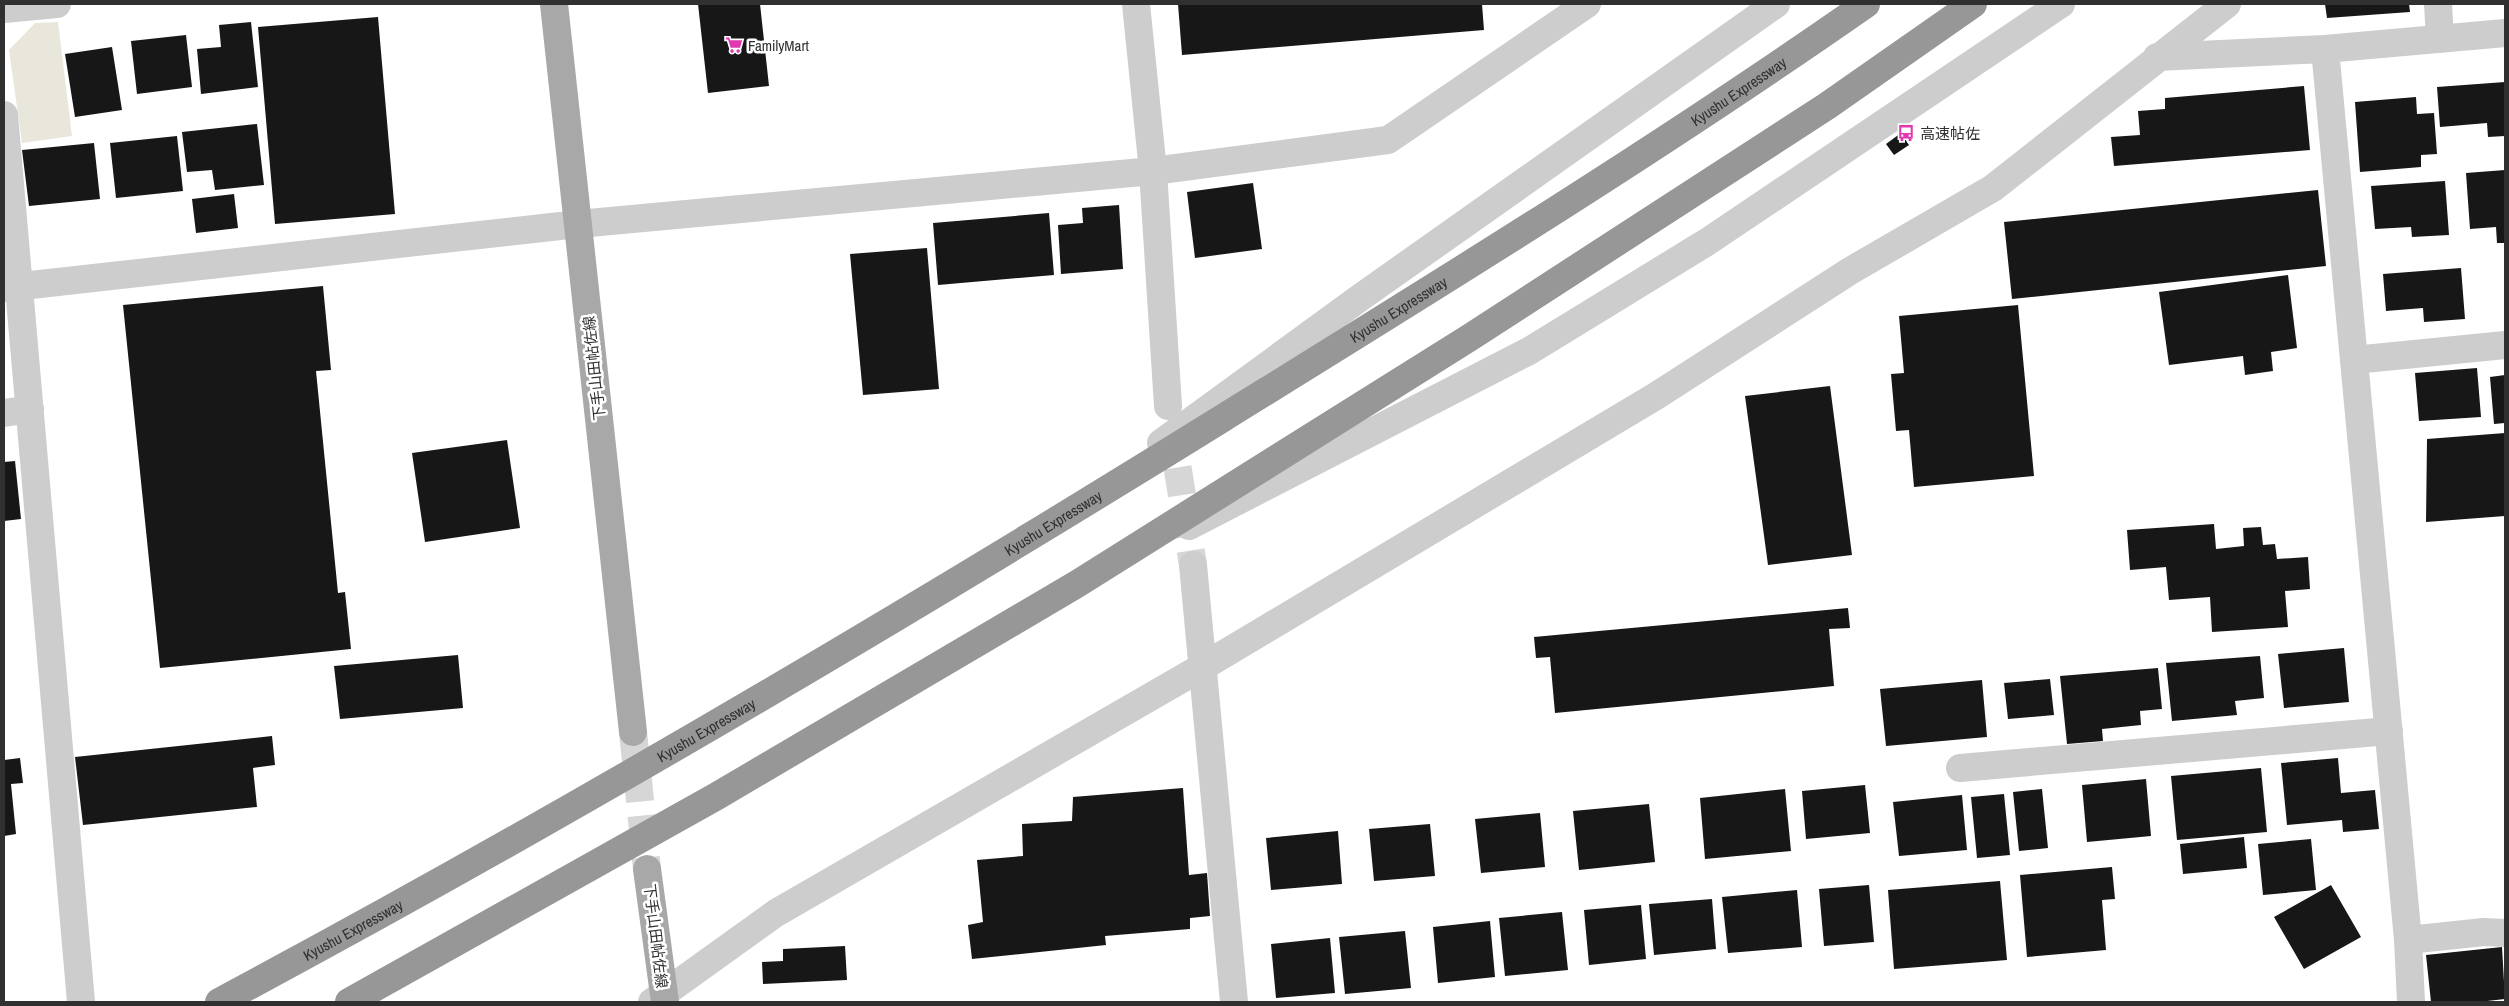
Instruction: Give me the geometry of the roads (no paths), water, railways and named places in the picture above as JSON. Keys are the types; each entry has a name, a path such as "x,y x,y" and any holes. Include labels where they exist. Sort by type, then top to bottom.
{"highway":[{"name":"Kyushu Expressway","path":"219,1002 320,948 690,739 1053,523 1436,286 1786,59 1866,4"},
{"path":"349,1002 717,796 1077,584 1478,333 1827,106 1973,4"}],"main road":[{"name":"下手山田帖佐線","path":"554,4 633,732"},
{"name":"下手山田帖佐線","path":"647,869 660,1000"}],"street":[{"path":"4,9 57,4"},
{"path":"1136,4 1154,171 1168,406"},
{"path":"11,287 578,224 1154,171 1388,140 1587,4"},
{"path":"1053,523 1361,297 1776,4"},
{"path":"1077,584 1530,351 1707,242 2061,4"},
{"path":"660,1000 776,913 1204,666 1656,396 1850,271 1993,188 2157,57 2227,4"},
{"path":"2438,4 2440,39"},
{"path":"2157,57 2325,49 2505,33"},
{"path":"2325,49 2408,940 2411,1002"},
{"path":"4,115 17,411 81,1002"},
{"path":"2354,360 2505,345"},
{"path":"1193,565 1204,666 1234,1002"},
{"path":"1960,768 2389,731"},
{"path":"2408,940 2484,932 2505,933"}],"tunnel":[{"path":"1171,426 1193,565"},
{"path":"633,732 647,869"}],"place":[{"name":"FamilyMart","path":"734,45"},
{"name":"高速帖佐","path":"1906,133"}]}
